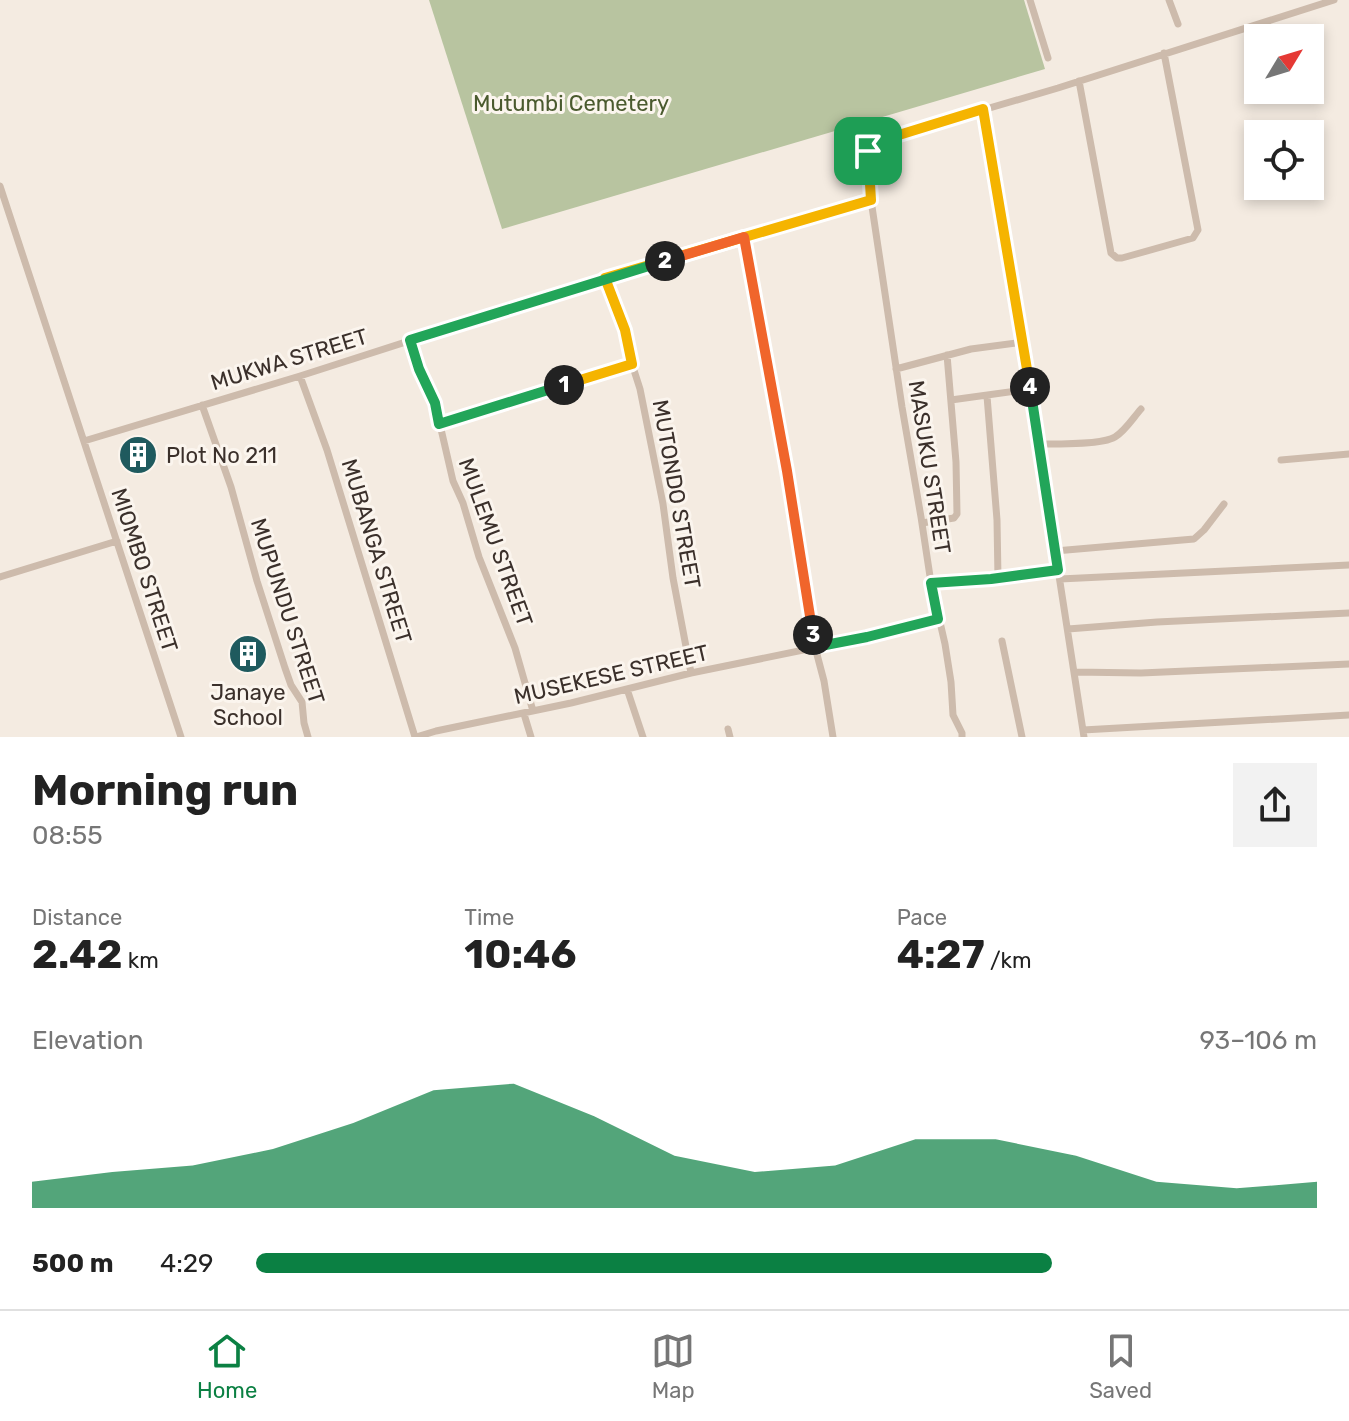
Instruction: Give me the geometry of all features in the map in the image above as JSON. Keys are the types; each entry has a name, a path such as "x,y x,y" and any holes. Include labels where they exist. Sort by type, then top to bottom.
{"street":[{"path":"1030,0 1048,58"},
{"path":"1169,0 1178,24"},
{"path":"1334,0 983,109 1084,734 1349,715"},
{"path":"1079,81 1111,253 1122,258 1193,238 1198,230 1164,53"},
{"name":"MASUKU STREET","path":"962,737 953,715 947,657 931,583 896,369 871,200 868,151 873,143 983,109"},
{"name":"MIOMBO STREET","path":"0,186 181,737"},
{"name":"MUKWA STREET","path":"84,441 300,376 605,278 871,200"},
{"path":"744,237 833,737"},
{"name":"MUTONDO STREET","path":"605,278 625,330 640,389 691,673"},
{"name":"MULEMU STREET","path":"410,340 435,403 448,465 479,557 515,648 533,711"},
{"path":"896,369 971,349 1023,342"},
{"path":"922,523 954,518 957,514 947,355"},
{"path":"439,424 632,364"},
{"name":"MUBANGA STREET","path":"300,376 324,441 415,737"},
{"path":"951,400 1030,389"},
{"path":"987,396 997,520 998,578"},
{"name":"MUPUNDU STREET","path":"202,405 231,487 285,668 302,702 308,737"},
{"path":"1039,444 1113,438 1141,409"},
{"path":"1281,460 1349,454"},
{"path":"1055,551 1194,539 1224,504"},
{"path":"0,577 117,541"},
{"path":"1060,579 1349,565"},
{"path":"931,583 1058,570"},
{"path":"1068,629 1349,613"},
{"name":"MUSEKESE STREET","path":"415,737 938,619"},
{"path":"1002,641 1022,737"},
{"path":"1075,672 1141,673 1349,664"},
{"path":"627,689 643,737"},
{"path":"524,714 531,737"}],"green space":[{"name":"Mutumbi Cemetery","path":"429,0 1024,0 1045,69 502,229"}],"place":[{"name":"Plot No 211","path":"138,455"},
{"name":"Janaye School","path":"248,654"}],"route":[{"path":"868,151 871,200 744,237 605,278 625,330 632,364 439,424 435,403 410,340 605,278 674,258 744,237 787,471 815,647 938,619 931,583 1058,570 1011,266 983,109 873,143 868,151"}]}
